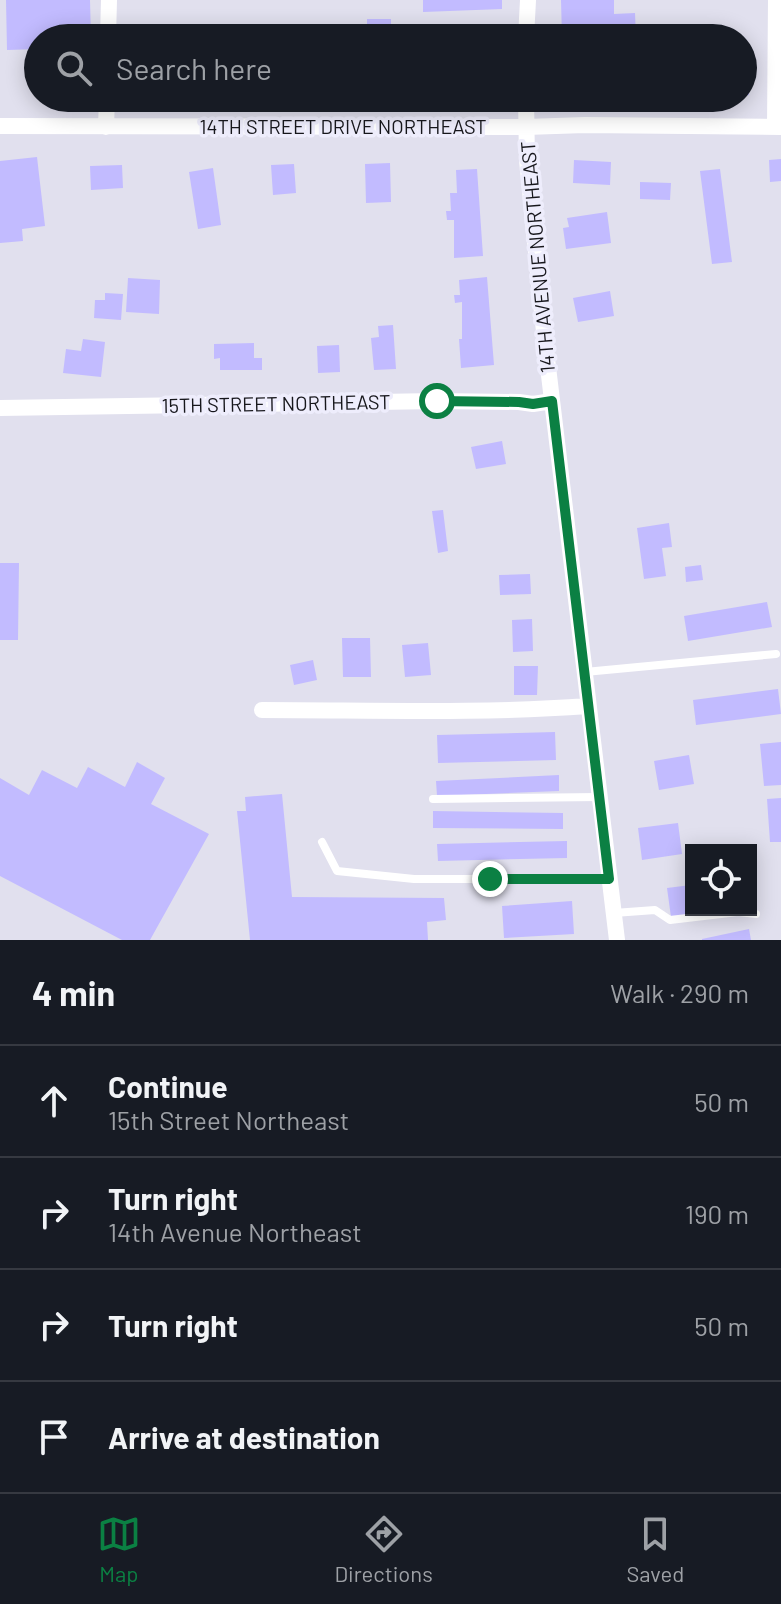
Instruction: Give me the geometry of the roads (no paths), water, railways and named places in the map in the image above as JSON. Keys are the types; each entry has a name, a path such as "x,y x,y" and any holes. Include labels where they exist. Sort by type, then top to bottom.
{"street":[{"path":"108,24 109,0"},
{"path":"527,24 528,0"},
{"path":"776,0 778,127"},
{"path":"106,127 107,112"},
{"name":"14TH AVENUE NORTHEAST","path":"526,112 527,160 552,401 617,940"},
{"name":"14TH STREET DRIVE NORTHEAST","path":"0,126 778,127"},
{"name":"15TH STREET NORTHEAST","path":"0,408 437,401 533,404 552,401"},
{"path":"262,710 451,712 588,706"}],"lane":[{"path":"584,672 776,654"},
{"path":"433,799 600,797"},
{"path":"322,842 337,871 414,879 609,879"},
{"path":"614,914 655,910 670,920 704,916"}]}
